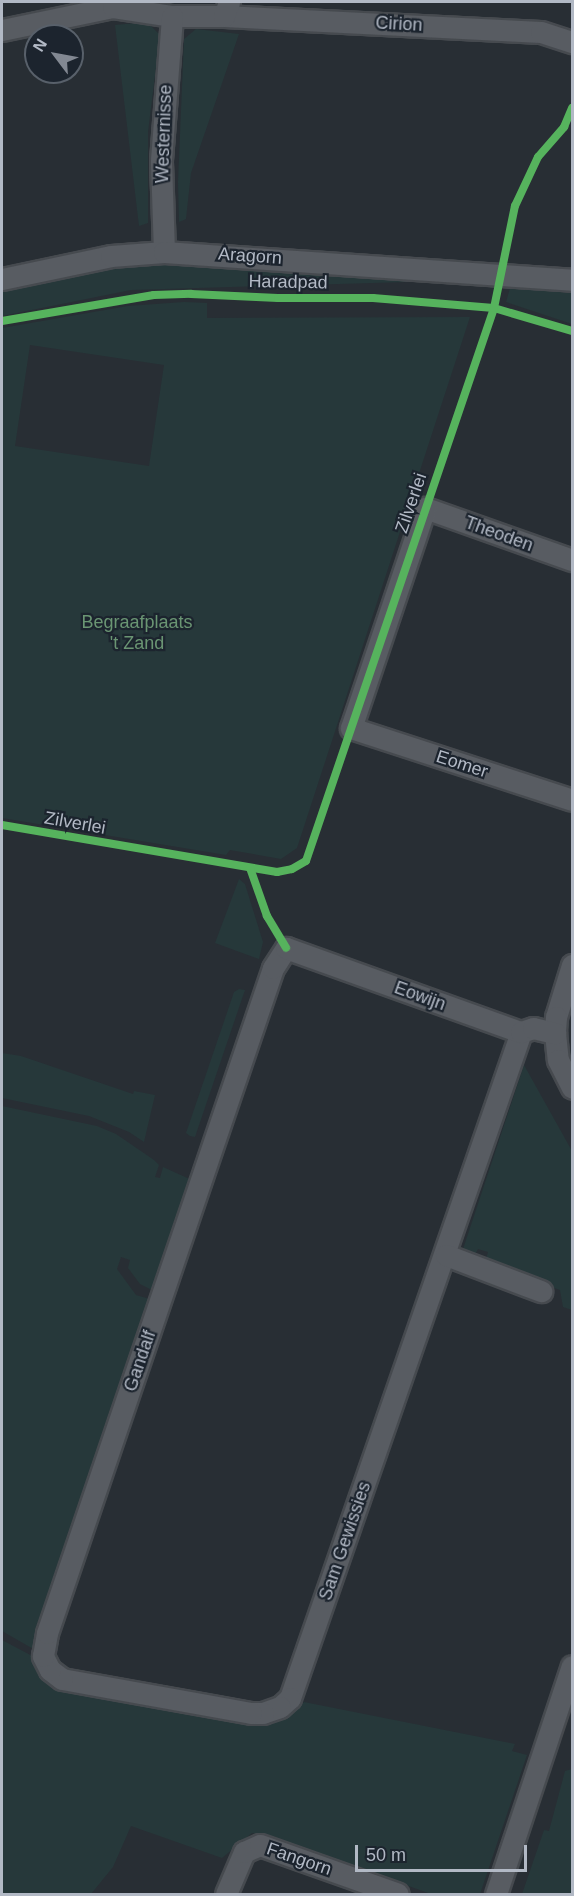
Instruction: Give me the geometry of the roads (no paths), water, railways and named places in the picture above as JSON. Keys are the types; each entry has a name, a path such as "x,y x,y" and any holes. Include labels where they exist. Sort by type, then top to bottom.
{"street":[{"path":"2,30 112,4 172,15 227,9"},
{"name":"Cirion","path":"227,9 541,32 573,42"},
{"name":"Westernisse","path":"164,252 161,160 172,15"},
{"name":"Aragorn","path":"2,279 111,256 164,252 573,280"},
{"name":"Theoden","path":"425,508 573,560"},
{"name":"Zilverlei","path":"351,728 425,508"},
{"name":"Eomer","path":"351,728 573,800"},
{"name":"Eowijn","path":"286,948 521,1032 533,1028 555,1033"},
{"name":"Gandalf","path":"158,1696 62,1679 50,1670 43,1656 47,1633 273,968 286,948"},
{"path":"573,965 556,1017 555,1033 558,1060 573,1088"},
{"name":"Sam Gewissies","path":"158,1696 251,1713 263,1713 280,1707 290,1698 446,1255 521,1032"},
{"path":"446,1255 541,1291"},
{"path":"496,1894 573,1666"},
{"name":"Fangorn","path":"226,1894 244,1852 252,1846 260,1845 398,1894"}],"park label":[{"name":"Begraafplaats 't Zand","path":"137,633"}]}
